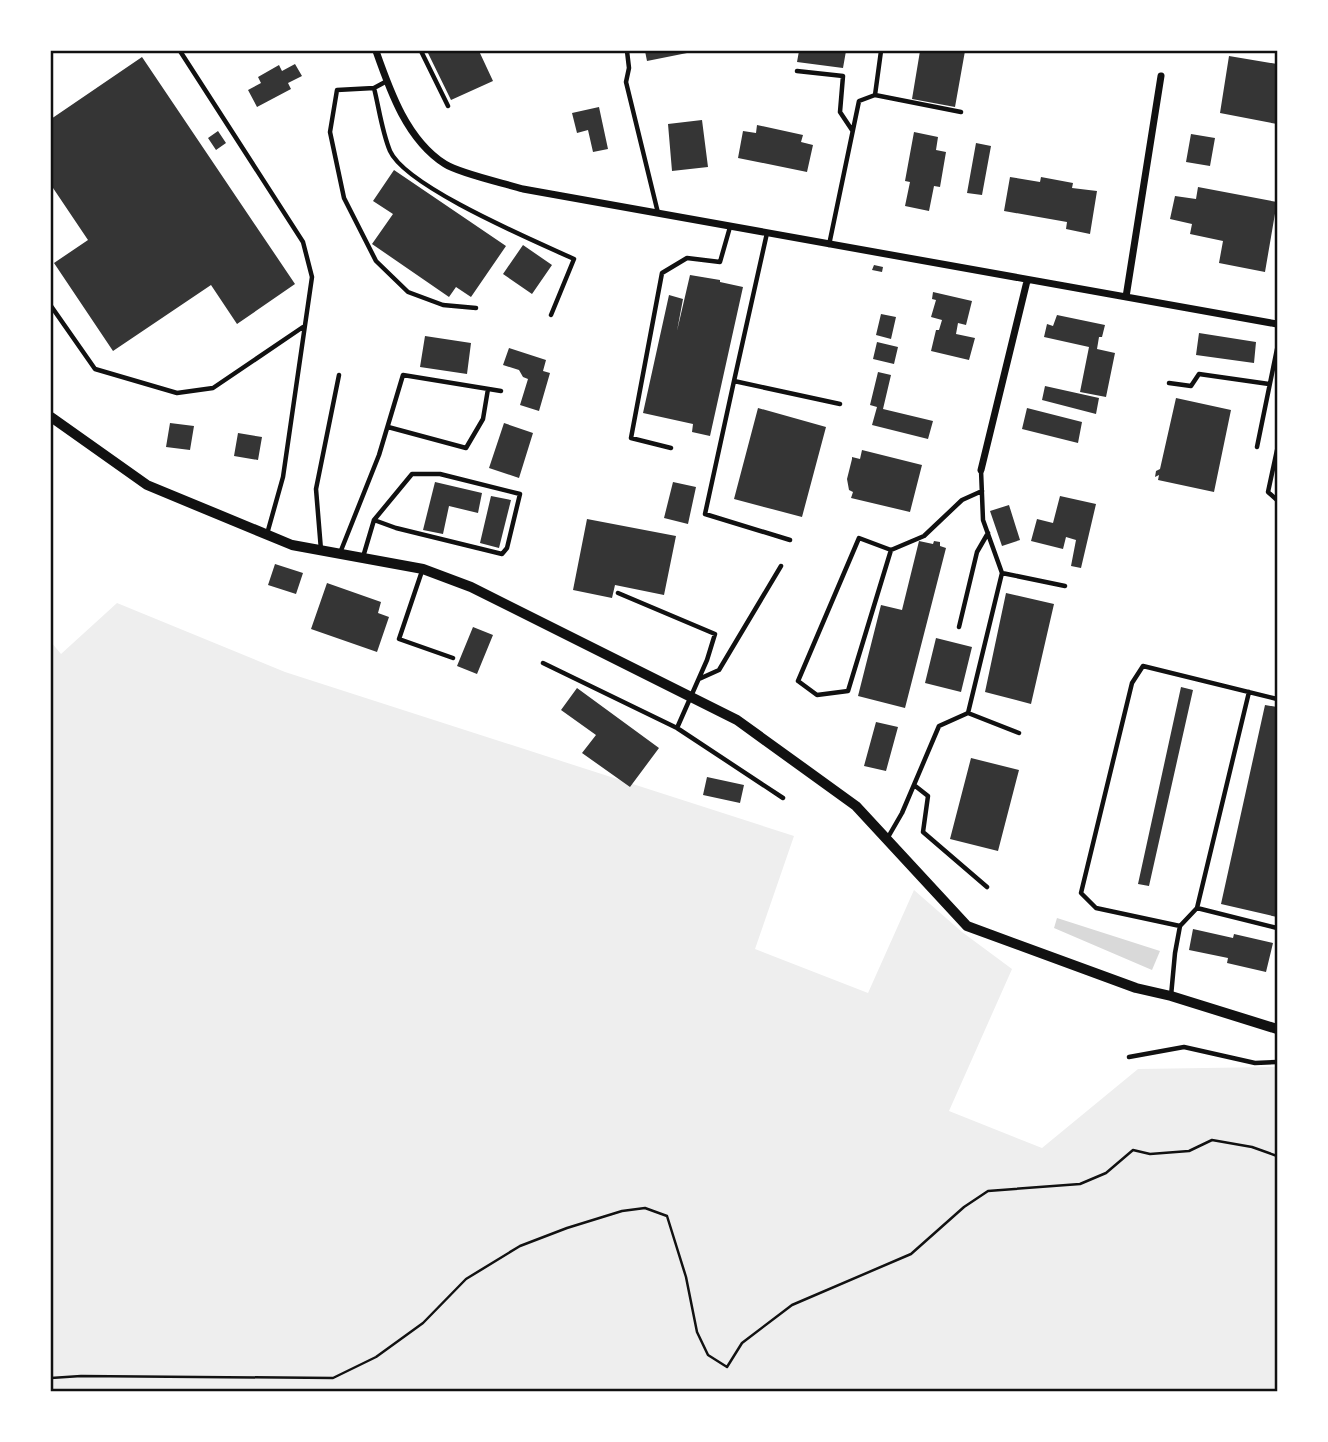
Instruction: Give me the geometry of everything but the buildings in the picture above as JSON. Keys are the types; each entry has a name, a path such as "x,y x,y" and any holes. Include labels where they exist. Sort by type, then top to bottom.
{"street":[{"path":"376,51 403,116 422,146 447,166 523,189 1277,324"},
{"path":"1126,297 1161,76"},
{"path":"981,470 1027,281"},
{"path":"51,417 147,485 292,545 423,569 471,587 737,720 856,806 967,926 1136,988 1277,1029"}],"lane":[{"path":"180,51 303,242 312,277 283,477 267,535"},
{"path":"421,51 448,106"},
{"path":"627,51 629,68 626,82 658,214"},
{"path":"875,95 881,51"},
{"path":"797,71 843,76 840,112 853,131"},
{"path":"387,81 374,88 337,90 330,132 344,198 376,261 408,292 443,305 476,308"},
{"path":"374,88 390,152 418,180 485,218 574,259 551,315"},
{"path":"830,245 859,101 875,95 961,112"},
{"path":"671,448 631,438 662,273 687,258 720,262 730,227"},
{"path":"767,233 705,514 790,540"},
{"path":"51,306 95,369 177,393 213,388 304,326"},
{"path":"1257,447 1277,349"},
{"path":"340,554 380,455 403,374 501,391"},
{"path":"1169,383 1191,386 1199,374 1269,384"},
{"path":"321,550 316,489 339,375"},
{"path":"734,381 840,404"},
{"path":"388,427 466,448 483,419 488,389"},
{"path":"1277,450 1268,492 1277,500"},
{"path":"968,713 1002,573 983,520 981,470"},
{"path":"363,557 374,520 412,474 440,474 520,494 507,548 502,554 374,520"},
{"path":"891,550 848,691 817,695 798,681 859,538 891,550 924,536 962,500 982,491"},
{"path":"959,627 977,552 988,533"},
{"path":"698,679 719,670 780,566"},
{"path":"423,569 400,639 453,658"},
{"path":"1002,573 1065,586"},
{"path":"618,593 715,634 677,728"},
{"path":"544,663 677,728 783,798"},
{"path":"1180,926 1096,908 1081,893 1132,683 1143,666 1277,699"},
{"path":"1171,996 1180,926 1197,908 1249,692"},
{"path":"887,840 939,726 968,713 1019,733"},
{"path":"914,785 928,796 923,832 987,887"},
{"path":"1197,908 1277,928"},
{"path":"1129,1057 1184,1047 1255,1063 1277,1062"}],"path":[{"path":"51,1378 333,1378 376,1357 423,1323 466,1279 520,1246 622,1211 645,1209 667,1216 686,1277 697,1332 708,1355 727,1367 742,1343 792,1305 911,1254 964,1207 988,1191 1080,1184 1106,1174 1133,1150 1150,1154 1189,1151 1212,1140 1252,1147 1277,1156"}],"shaded area":[{"path":"117,603 285,672 794,836 755,949 868,993 914,890 962,932 1012,969 949,1111 1042,1148 1138,1069 1277,1067 1277,1391 51,1391 51,642 61,654"},
{"path":"1057,918 1160,951 1152,970 1054,928"}]}
